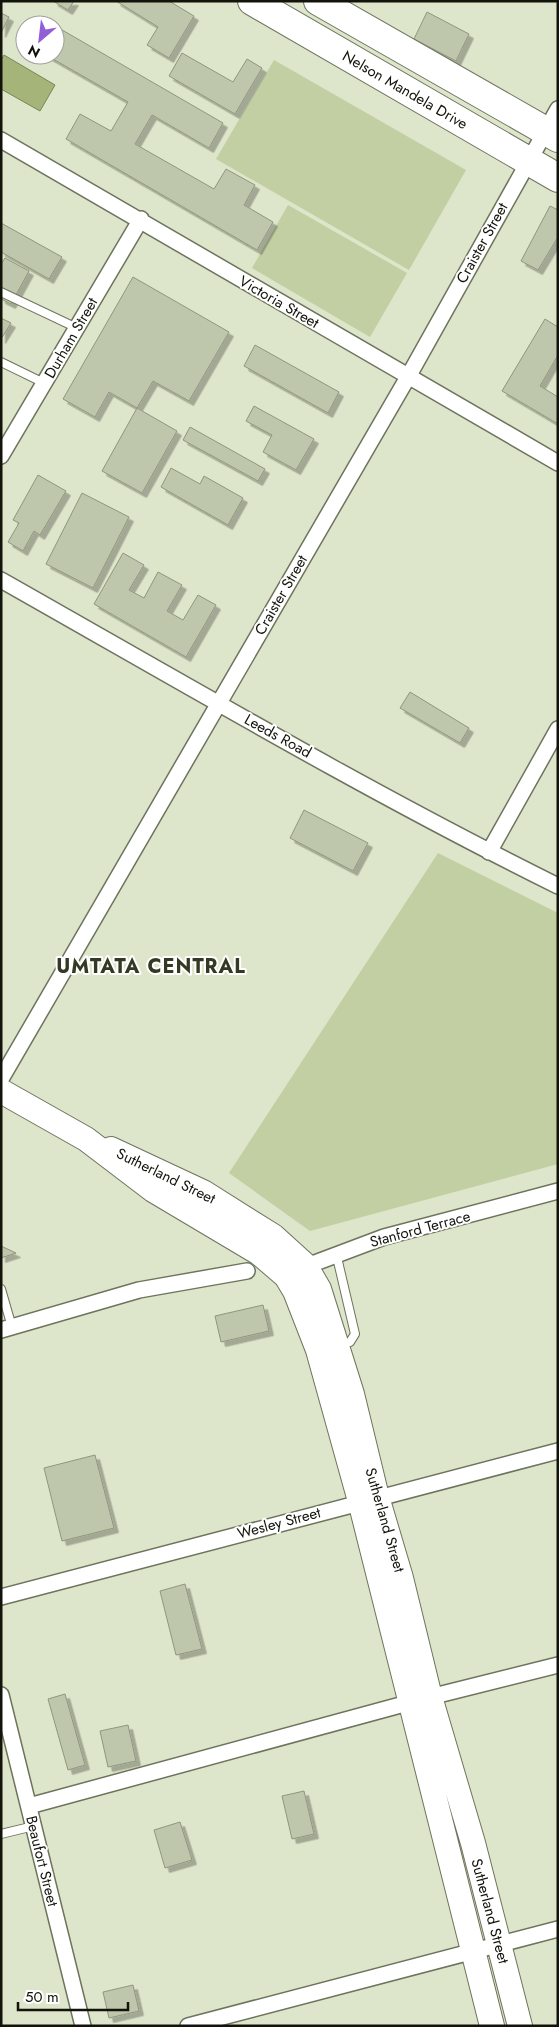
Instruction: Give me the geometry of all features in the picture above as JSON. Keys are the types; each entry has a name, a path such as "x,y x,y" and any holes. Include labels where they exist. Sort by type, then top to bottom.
{"highway":[{"name":"Nelson Mandela Drive","path":"252,1 558,178"},
{"path":"318,1 554,126"}],"main road":[{"name":"Sutherland Street","path":"1,1091 86,1139 154,1190 260,1253 296,1271 319,1289 352,1394 368,1499"},
{"name":"Sutherland Street","path":"296,1271 298,1296 368,1499 420,1700 472,1951 492,2026"},
{"name":"Sutherland Street","path":"420,1700 500,1944 520,2026"}],"street":[{"name":"Craister Street","path":"1,1078 408,377 528,161 554,126"},
{"name":"Victoria Street","path":"1,140 141,219 216,266 558,463"},
{"name":"Durham Street","path":"1,456 141,219"},
{"name":"Leeds Road","path":"1,580 218,703 489,852 558,886"},
{"path":"489,852 558,729"},
{"name":"Stanford Terrace","path":"296,1271 384,1237 558,1191"},
{"path":"6,1329 139,1290 247,1271"},
{"name":"Wesley Street","path":"1,1597 368,1499 558,1451"},
{"path":"29,1806 420,1700 558,1665"},
{"name":"Beaufort Street","path":"1,1696 83,2026"},
{"path":"188,2026 558,1929"}],"lane":[{"path":"1,292 77,328"},
{"path":"1,362 44,383"},
{"path":"336,1254 355,1334 350,1342 336,1345"},
{"path":"1,1289 6,1329"},
{"path":"1,1834 34,1826"}],"shaded area":[{"path":"4,55 15,61 15,65 21,65 55,85 40,111 1,89 1,60"},
{"path":"274,60 466,170 409,270 216,159"},
{"path":"288,205 407,273 370,337 252,268"},
{"path":"438,853 558,913 558,1164 310,1231 229,1173"}],"building":[{"path":"53,1 74,1 68,10"},
{"path":"116,1 169,1 194,16 169,58 147,45 158,27"},
{"path":"427,12 469,34 456,61 414,39"},
{"path":"1,13 9,17 1,33"},
{"path":"65,32 223,123 209,148 152,115 135,144 214,189 226,169 255,185 244,205 273,222 257,250 66,139 80,114 111,131 128,102 63,65 65,65"},
{"path":"182,53 233,82 247,59 262,68 235,114 169,76"},
{"path":"550,206 558,210 558,237 538,270 521,261"},
{"path":"1,223 62,257 49,279 1,252"},
{"path":"5,258 29,271 11,304 1,299 1,264"},
{"path":"133,277 229,332 189,401 153,381 137,408 109,392 95,417 63,399"},
{"path":"1,318 11,323 1,339"},
{"path":"545,319 558,327 558,355 540,386 558,397 558,424 502,391"},
{"path":"255,345 339,392 328,413 244,366"},
{"path":"254,406 314,439 296,470 263,452 272,435 246,421"},
{"path":"137,408 177,431 142,493 102,471"},
{"path":"190,427 265,469 258,481 183,440"},
{"path":"171,468 200,484 204,476 243,498 228,525 161,487"},
{"path":"38,475 66,491 40,535 34,531 23,551 8,542 19,523 13,520"},
{"path":"82,493 129,517 93,588 46,564"},
{"path":"123,553 144,565 129,590 144,598 158,572 182,585 167,611 183,620 198,595 216,605 186,657 94,604"},
{"path":"410,692 469,728 460,743 400,708"},
{"path":"304,810 368,843 353,871 290,838"},
{"path":"1,1246 16,1253 1,1258"},
{"path":"263,1305 269,1331 221,1342 215,1316"},
{"path":"95,1455 114,1528 62,1541 44,1468"},
{"path":"185,1584 202,1649 176,1655 160,1591"},
{"path":"65,1694 85,1765 68,1770 48,1699"},
{"path":"128,1725 136,1761 108,1767 100,1731"},
{"path":"304,1791 314,1834 292,1839 282,1796"},
{"path":"180,1822 192,1860 165,1868 154,1830"},
{"path":"133,1985 139,2011 109,2018 103,1992"}],"district":[{"name":"UMTATA CENTRAL","path":"151,966"}]}
